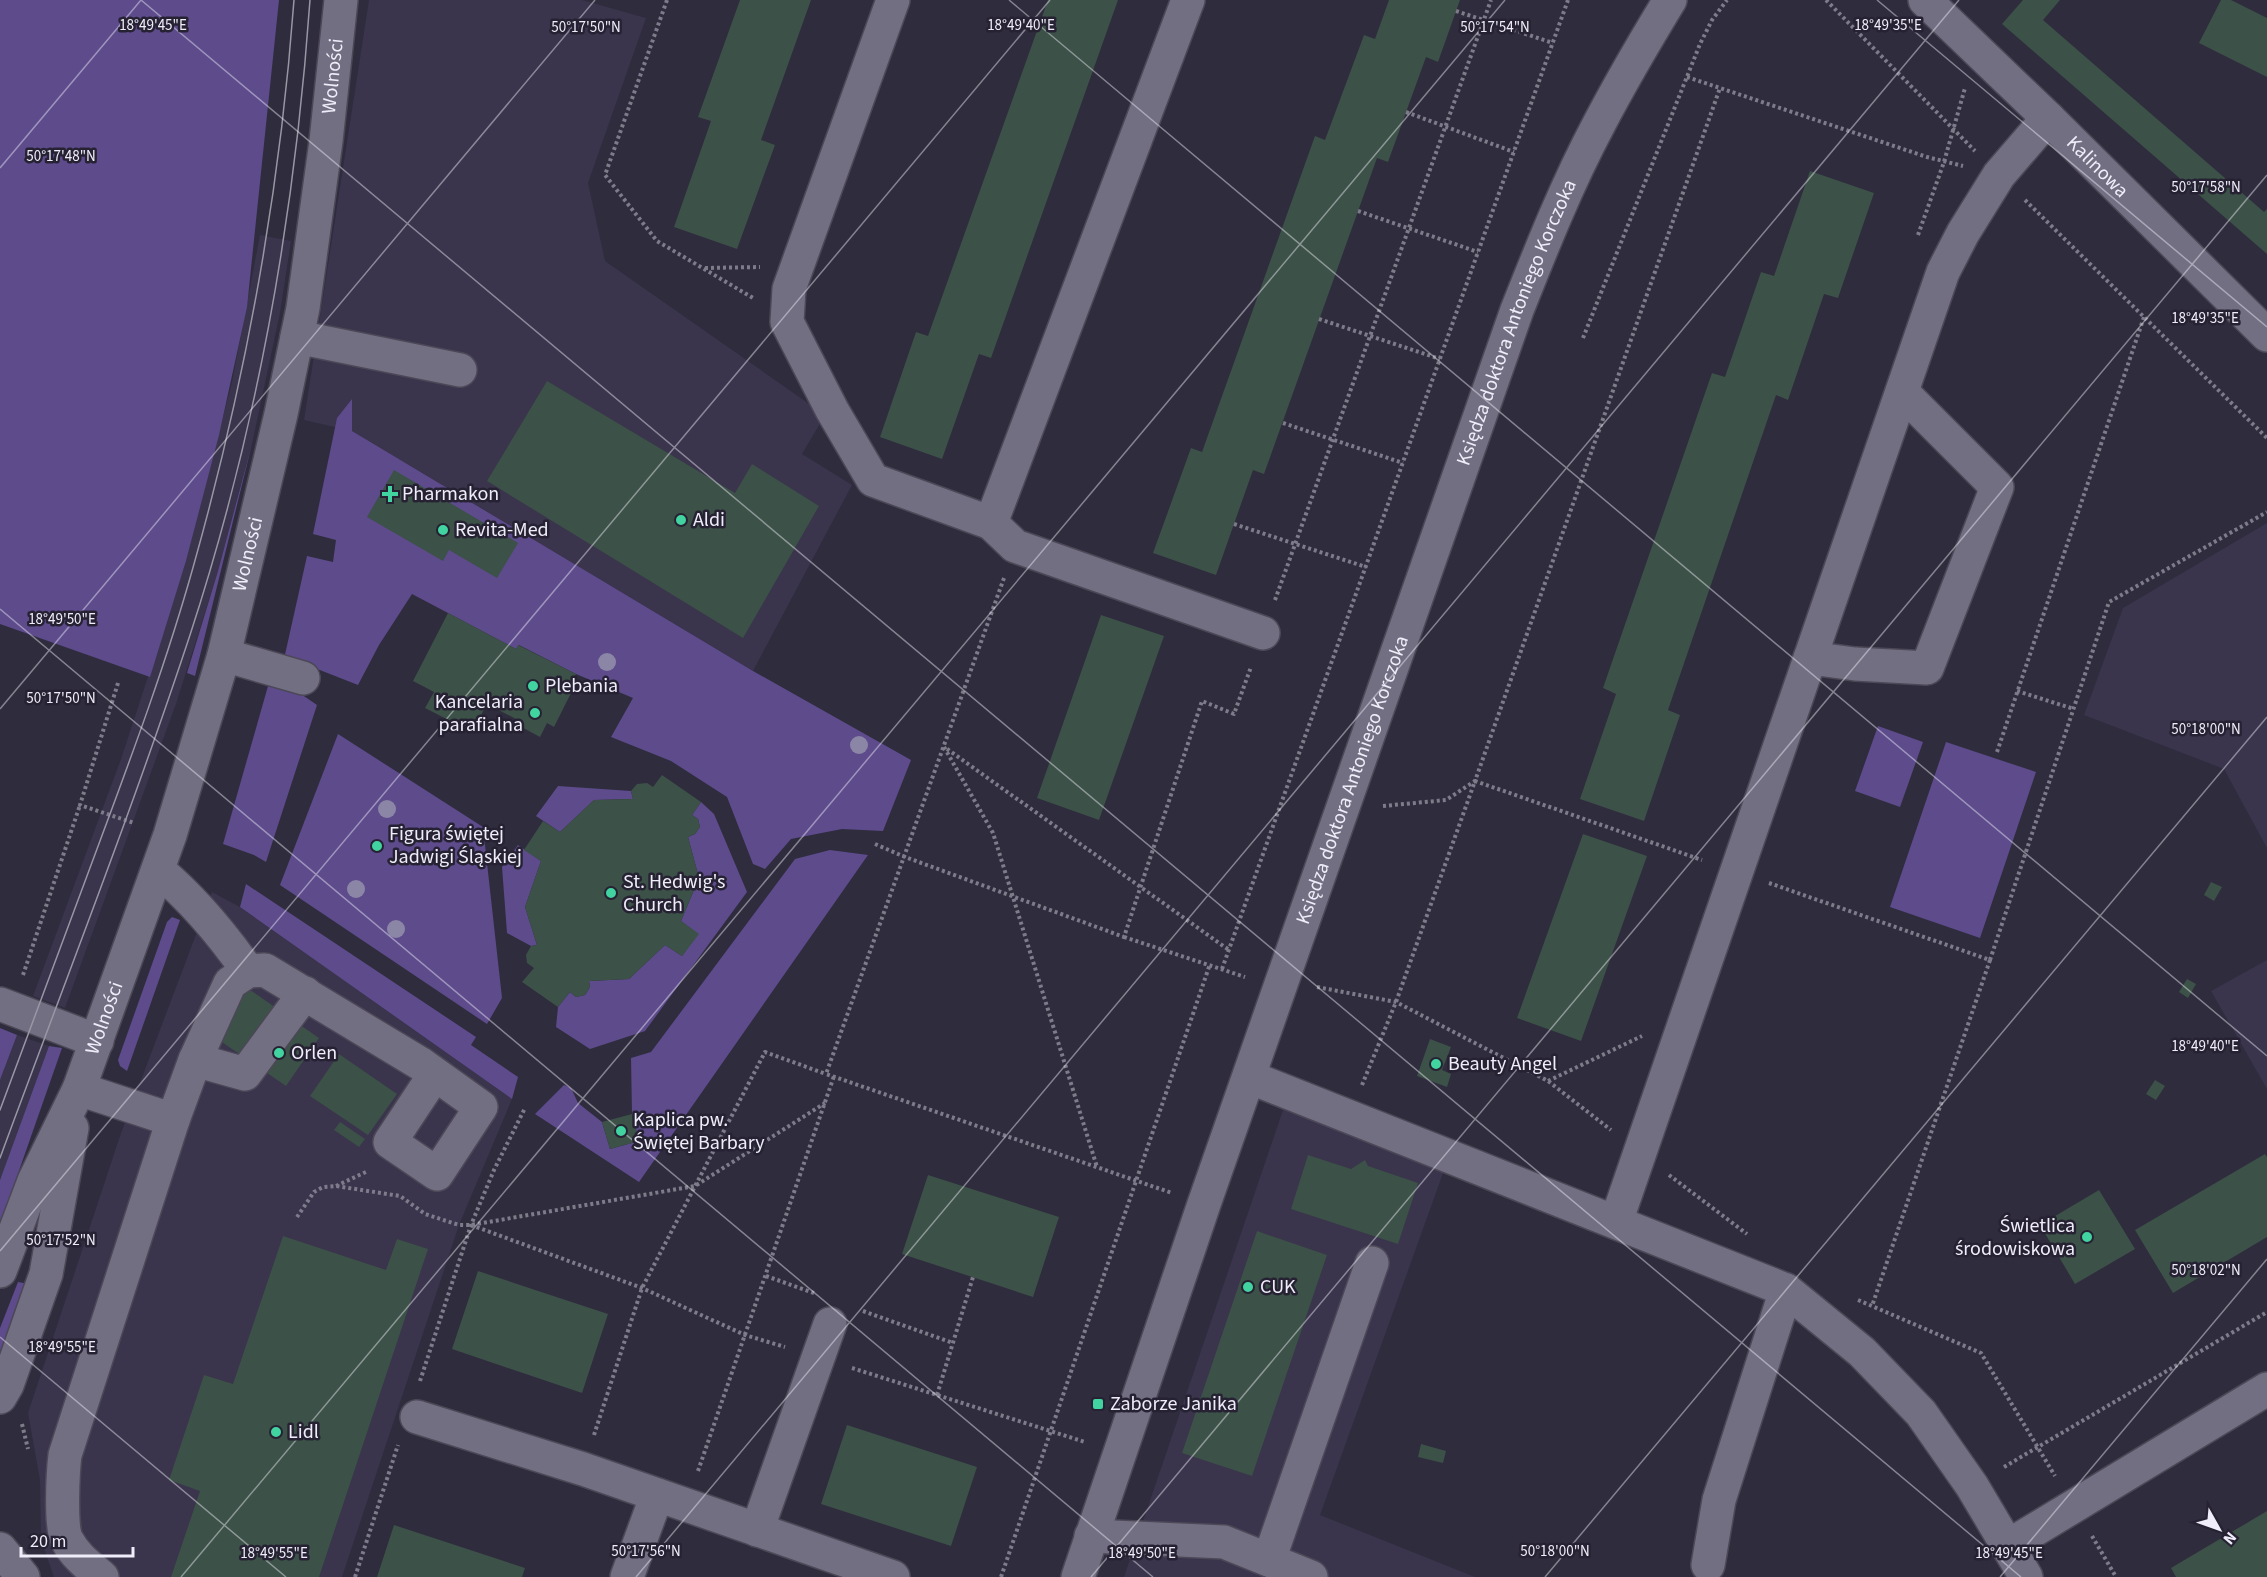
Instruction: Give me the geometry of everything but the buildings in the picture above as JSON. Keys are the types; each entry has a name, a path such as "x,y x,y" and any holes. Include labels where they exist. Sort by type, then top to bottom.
{"street":[{"name":"Wolności","path":"0,1271 34,1181 80,1089 158,870 224,655 297,337 326,141 341,0"},
{"path":"893,0 789,290 787,322 832,410 873,480 991,524 1016,546 1263,633"},
{"path":"991,524 1188,0"},
{"name":"Księdza doktora Antoniego Korczoka","path":"1078,1577 1249,1077 1517,310 1547,236 1598,125 1670,0"},
{"name":"Kalinowa","path":"1925,0 2049,118 2267,335"},
{"path":"1616,1222 1943,272 1963,233 2000,175 2049,118"},
{"path":"297,337 460,370"},
{"path":"1810,658 1855,664 1927,668 1997,487 1902,392"},
{"path":"224,655 303,678"},
{"path":"158,870 186,895 227,942 248,971"},
{"path":"102,1577 80,1559 65,1538 62,1477 65,1455 173,1120 195,1060 230,983 248,971 265,970 435,1074"},
{"path":"195,1060 245,1074 305,993"},
{"path":"6,1006 97,1041"},
{"path":"1249,1077 1786,1290 1869,1359 1921,1413 1972,1486 2026,1577"},
{"name":"Wolności","path":"0,1397 8,1385 46,1274 80,1089"},
{"path":"80,1089 173,1120"},
{"path":"1269,1560 1372,1263"},
{"path":"1708,1565 1719,1500 1786,1290"},
{"path":"757,1530 830,1324"},
{"path":"2008,1546 2267,1389"},
{"path":"409,1429 583,1469 893,1577"},
{"path":"627,1577 671,1500"},
{"path":"1091,1536 1224,1542 1311,1577"},
{"path":"0,1550 23,1577"}],"path":[{"path":"667,0 605,175 657,241 762,303"},
{"path":"1124,938 1202,701 1234,714 1491,0"},
{"path":"1222,969 1568,0"},
{"path":"1583,338 1700,44 1727,0"},
{"path":"1826,0 2267,438"},
{"path":"1456,11 1553,43"},
{"path":"1917,241 1944,162 1976,49"},
{"path":"1687,77 1944,162 2000,175"},
{"path":"1377,809 1384,805 1446,801 1475,781 1720,88"},
{"path":"1406,112 1515,152"},
{"path":"1358,211 1478,252"},
{"path":"703,268 761,267"},
{"path":"1997,752 2144,317"},
{"path":"1319,319 1440,359"},
{"path":"1283,423 1403,463"},
{"path":"1990,960 2109,602 2267,512"},
{"path":"1234,524 1366,567"},
{"path":"826,1074 1016,546"},
{"path":"6,1006 80,805 118,683"},
{"path":"2017,691 2074,709"},
{"path":"944,747 1229,950"},
{"path":"944,747 993,833 1097,1167"},
{"path":"80,805 134,823"},
{"path":"875,844 1124,938 1248,978"},
{"path":"1699,871 1703,860"},
{"path":"1001,1577 1210,964"},
{"path":"1548,1081 1643,1036"},
{"path":"583,1469 642,1288 765,1052 1175,1194"},
{"path":"671,1500 745,1335 834,1076"},
{"path":"297,1217 314,1192 323,1187 336,1186 400,1196 425,1214 459,1225 471,1225 695,1186 825,1103"},
{"path":"419,1384 471,1225 494,1170 525,1108"},
{"path":"471,1225 642,1288 745,1335 1088,1443"},
{"path":"937,1395 973,1277"},
{"path":"1972,1486 2267,1312"},
{"path":"355,1577 409,1429"}],"shaded area":[{"path":"0,0 279,0 247,307 219,435 186,561 150,677 0,624"},
{"path":"369,0 582,0 646,18 588,183 605,261 825,415 802,454 852,485 753,671 352,431 304,420"},
{"path":"260,235 291,241 280,313 252,444 218,571 176,704 65,1008 33,996 121,759 186,561 232,382"},
{"path":"352,399 352,431 753,671 911,760 883,831 842,829 791,839 765,869 753,864 727,797 671,761 611,737 633,698 576,674 519,645 516,649 412,594 379,645 358,685 307,665 284,659 307,556 333,562 336,540 313,534 337,418"},
{"path":"252,444 195,676 187,673 218,571"},
{"path":"2267,523 2267,848 2224,769 2084,715 2123,608"},
{"path":"268,686 298,692 317,705 266,862 254,855 223,844"},
{"path":"1878,726 1923,742 1900,807 1855,791"},
{"path":"338,734 483,827 502,998 487,1024 280,885"},
{"path":"1946,742 2036,772 1980,938 1890,907"},
{"path":"558,786 631,791 633,799 594,800 560,832 536,816"},
{"path":"701,802 714,814 747,892 645,1031 590,1049 556,1027 558,1007 570,992 576,997 585,995 590,987 589,981 629,979 665,945 682,956 698,934 681,921 699,878 688,837 695,834 700,827 698,819 692,815"},
{"path":"518,845 541,861 525,907 537,945 531,946 507,933 502,867"},
{"path":"830,850 868,855 639,1182 535,1114 564,1085 571,1088 578,1103 602,1122 610,1149 639,1141 632,1114 631,1058 651,1052 795,859"},
{"path":"246,884 476,1037 471,1045 518,1077 512,1099 240,907"},
{"path":"212,892 240,907 512,1099 459,1225 342,1577 54,1577 41,1540 40,1480 28,1413 121,1133"},
{"path":"172,917 180,920 127,1071 120,1066 118,1060 167,922"},
{"path":"2267,960 2267,1089 2211,991"},
{"path":"0,1028 17,1035 0,1080"},
{"path":"17,1035 49,1046 0,1180 0,1080"},
{"path":"49,1046 62,1048 0,1225 0,1180"},
{"path":"1283,1110 1446,1165 1320,1515 1475,1577 1124,1577"},
{"path":"18,1282 29,1284 0,1358 0,1328"}],"tram line":[{"path":"0,1110 149,708 184,600 213,494 245,355 270,214 280,143 294,0"},
{"path":"0,1158 168,701 214,558 235,479 270,321 294,161 310,0"}],"place":[{"name":"Pharmakon","path":"390,494"},
{"name":"Aldi","path":"681,520"},
{"name":"Revita-Med","path":"443,530"},
{"name":"Plebania","path":"533,686"},
{"name":"Kancelaria parafialna","path":"535,713"},
{"name":"Figura świętej Jadwigi Śląskiej","path":"377,846"},
{"name":"St. Hedwig's Church","path":"611,893"},
{"name":"Orlen","path":"279,1053"},
{"name":"Beauty Angel","path":"1436,1064"},
{"name":"Kaplica pw. Świętej Barbary","path":"621,1131"},
{"name":"Świetlica środowiskowa","path":"2087,1237"},
{"name":"CUK","path":"1248,1287"},
{"name":"Zaborze Janika","path":"1098,1404"},
{"name":"Lidl","path":"276,1432"}]}
